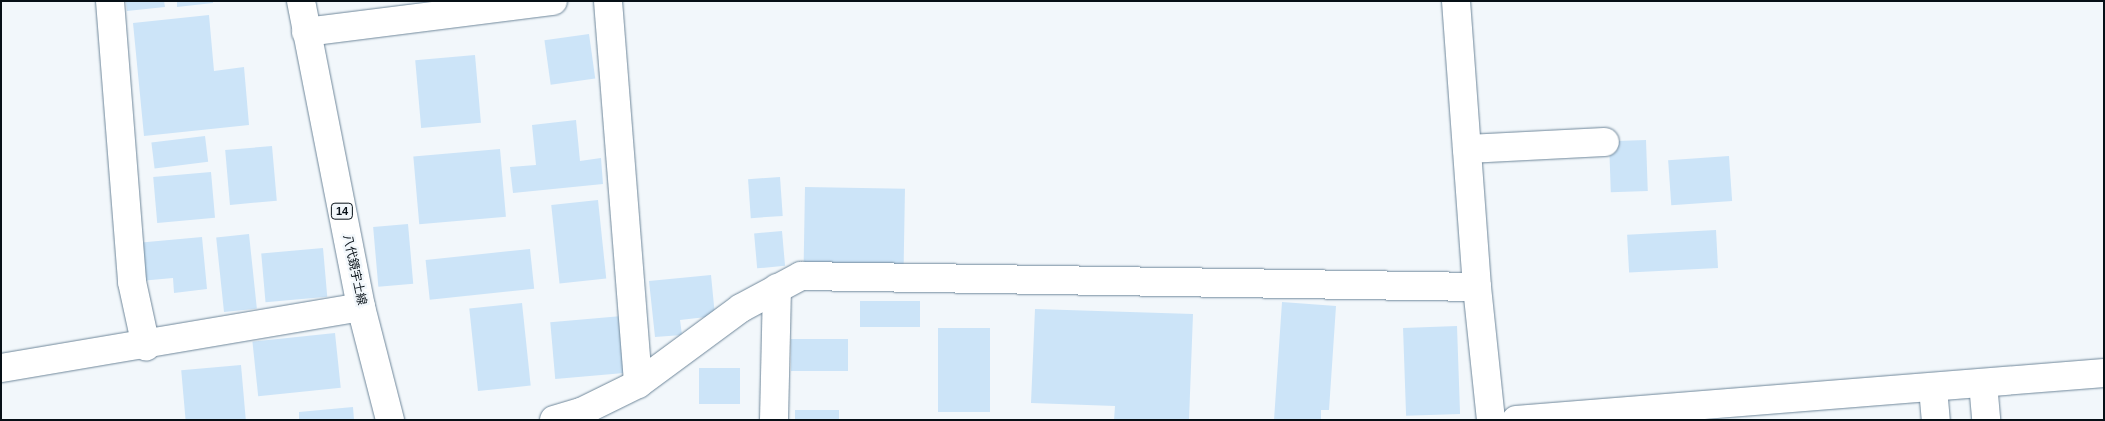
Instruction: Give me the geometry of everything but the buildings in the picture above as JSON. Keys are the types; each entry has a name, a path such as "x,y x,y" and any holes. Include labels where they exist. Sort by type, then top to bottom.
{"street":[{"path":"110,1 132,282 146,346"},
{"name":"八代鏡宇土線","path":"301,1 361,307 390,420"},
{"path":"306,32 553,1"},
{"path":"608,1 638,384"},
{"path":"1456,1 1477,288 1491,420"},
{"path":"1467,149 1605,142"},
{"path":"554,420 581,412 638,384 741,308 801,276 1477,288"},
{"path":"774,420 776,288"},
{"path":"1,368 146,346 361,307"},
{"path":"1516,420 1628,415 2104,373"},
{"path":"1982,383 1986,420"},
{"path":"1933,388 1936,420"}]}
